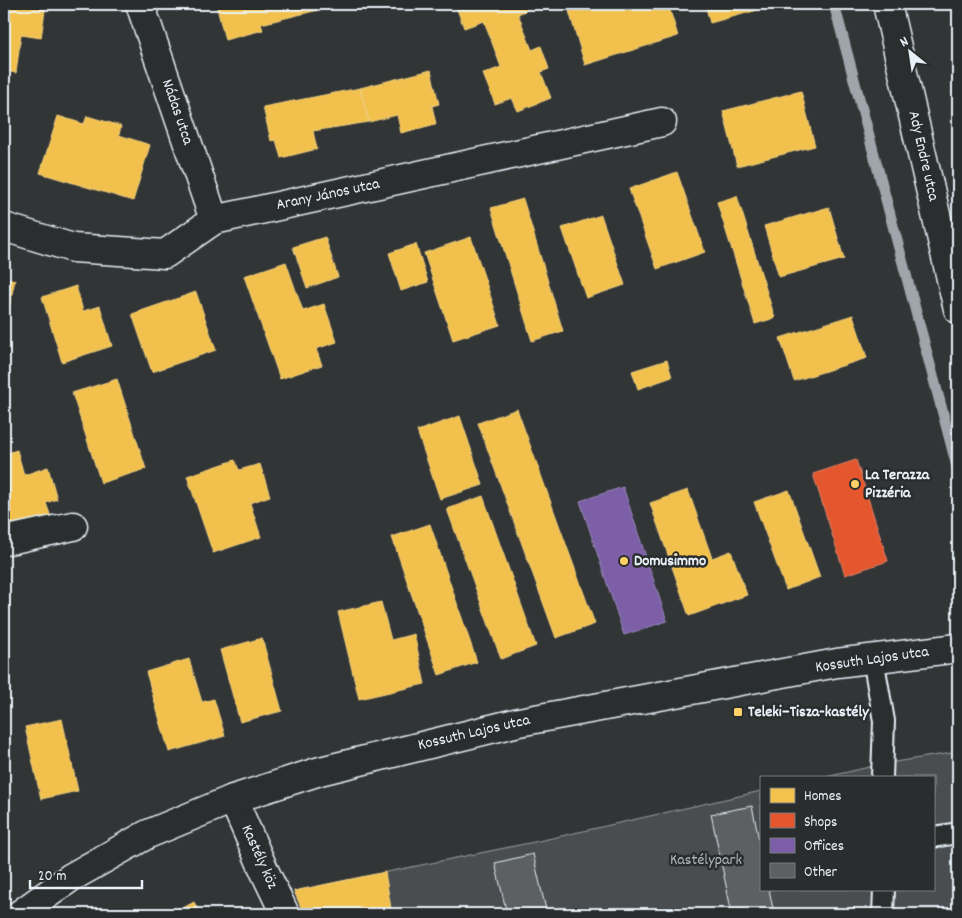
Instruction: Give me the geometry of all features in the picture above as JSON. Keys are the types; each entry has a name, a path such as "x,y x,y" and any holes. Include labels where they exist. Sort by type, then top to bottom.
{"street":[{"name":"Nádas utca","path":"140,4 214,220"},
{"name":"Ady Endre utca","path":"887,4 958,309"},
{"name":"Arany János utca","path":"4,227 73,248 165,254 214,220 662,122"},
{"path":"4,541 73,526"},
{"name":"Kossuth Lajos utca","path":"20,914 70,878 148,834 234,799 320,771 519,722 828,665 958,648"},
{"name":"Kastély köz","path":"234,799 285,914"}],"lane":[{"path":"873,658 884,721 882,776"},
{"path":"934,837 958,833"},
{"path":"883,914 884,890"}],"green space":[{"name":"Kastélypark","path":"958,752 958,914 304,914 294,891 539,841 760,791 760,890 934,890 934,776 830,776 882,764"}],"building: Homes":[{"path":"4,4 46,4 41,38 21,35 16,73 4,71"},
{"path":"216,4 343,4 261,24 263,30 225,40"},
{"path":"455,4 525,4 527,10 518,14 532,50 541,46 549,69 541,72 551,98 518,111 512,98 495,104 483,74 501,67 484,21 464,28"},
{"path":"593,4 668,4 678,36 585,65 569,11"},
{"path":"705,4 776,4 776,5 710,23"},
{"path":"431,70 439,104 432,106 436,124 401,133 397,115 369,122 360,88"},
{"path":"360,88 369,122 313,131 317,149 281,158 276,140 271,141 263,107"},
{"path":"801,91 815,146 737,166 723,111"},
{"path":"58,116 84,124 87,116 121,126 119,135 150,145 133,201 40,173"},
{"path":"677,172 705,252 657,269 629,189"},
{"path":"737,196 775,318 755,324 717,202"},
{"path":"523,199 563,331 532,341 491,208"},
{"path":"829,207 844,259 779,277 764,226"},
{"path":"601,215 625,285 586,298 562,228"},
{"path":"325,237 338,277 307,288 293,247"},
{"path":"471,237 500,325 453,340 424,253"},
{"path":"416,244 428,282 401,291 389,253"},
{"path":"286,262 303,311 324,304 337,342 316,349 322,365 280,379 244,276"},
{"path":"4,277 15,280 4,331"},
{"path":"76,286 83,311 100,306 112,346 62,362 42,297"},
{"path":"196,292 216,350 152,372 132,314"},
{"path":"853,315 867,358 794,381 780,338"},
{"path":"667,360 672,377 638,389 632,371"},
{"path":"117,379 146,469 101,483 72,393"},
{"path":"517,409 595,624 556,638 478,423"},
{"path":"460,416 483,485 440,499 417,431"},
{"path":"17,450 24,475 48,467 57,499 46,503 51,517 4,532 4,454"},
{"path":"235,460 239,470 260,464 270,496 250,503 261,537 213,553 187,476"},
{"path":"688,490 712,558 731,551 747,595 689,616 650,503"},
{"path":"789,490 820,577 786,590 754,502"},
{"path":"483,496 536,646 501,659 447,509"},
{"path":"430,524 477,662 439,675 392,537"},
{"path":"381,602 391,640 414,634 425,684 359,699 338,612"},
{"path":"262,638 282,711 240,722 220,650"},
{"path":"189,659 202,702 214,699 225,736 169,752 146,672"},
{"path":"62,719 78,791 41,799 25,727"},
{"path":"385,872 392,914 304,914 294,891"},
{"path":"194,902 200,914 172,914"}],"building: Shops":[{"path":"856,460 888,561 845,575 813,474"}],"building: Offices":[{"name":"Domusimmo","path":"623,487 667,621 624,635 580,501"}],"building: Other":[{"path":"752,806 760,844 760,890 769,890 774,914 732,914 711,814"},
{"path":"533,854 547,914 507,914 495,863"}],"waterway":[{"path":"834,4 958,470"}],"place":[{"name":"La Terazza Pizzéria","path":"855,484"},
{"name":"Domusimmo","path":"624,561"},
{"name":"Teleki–Tisza-kastély","path":"738,712"}]}
